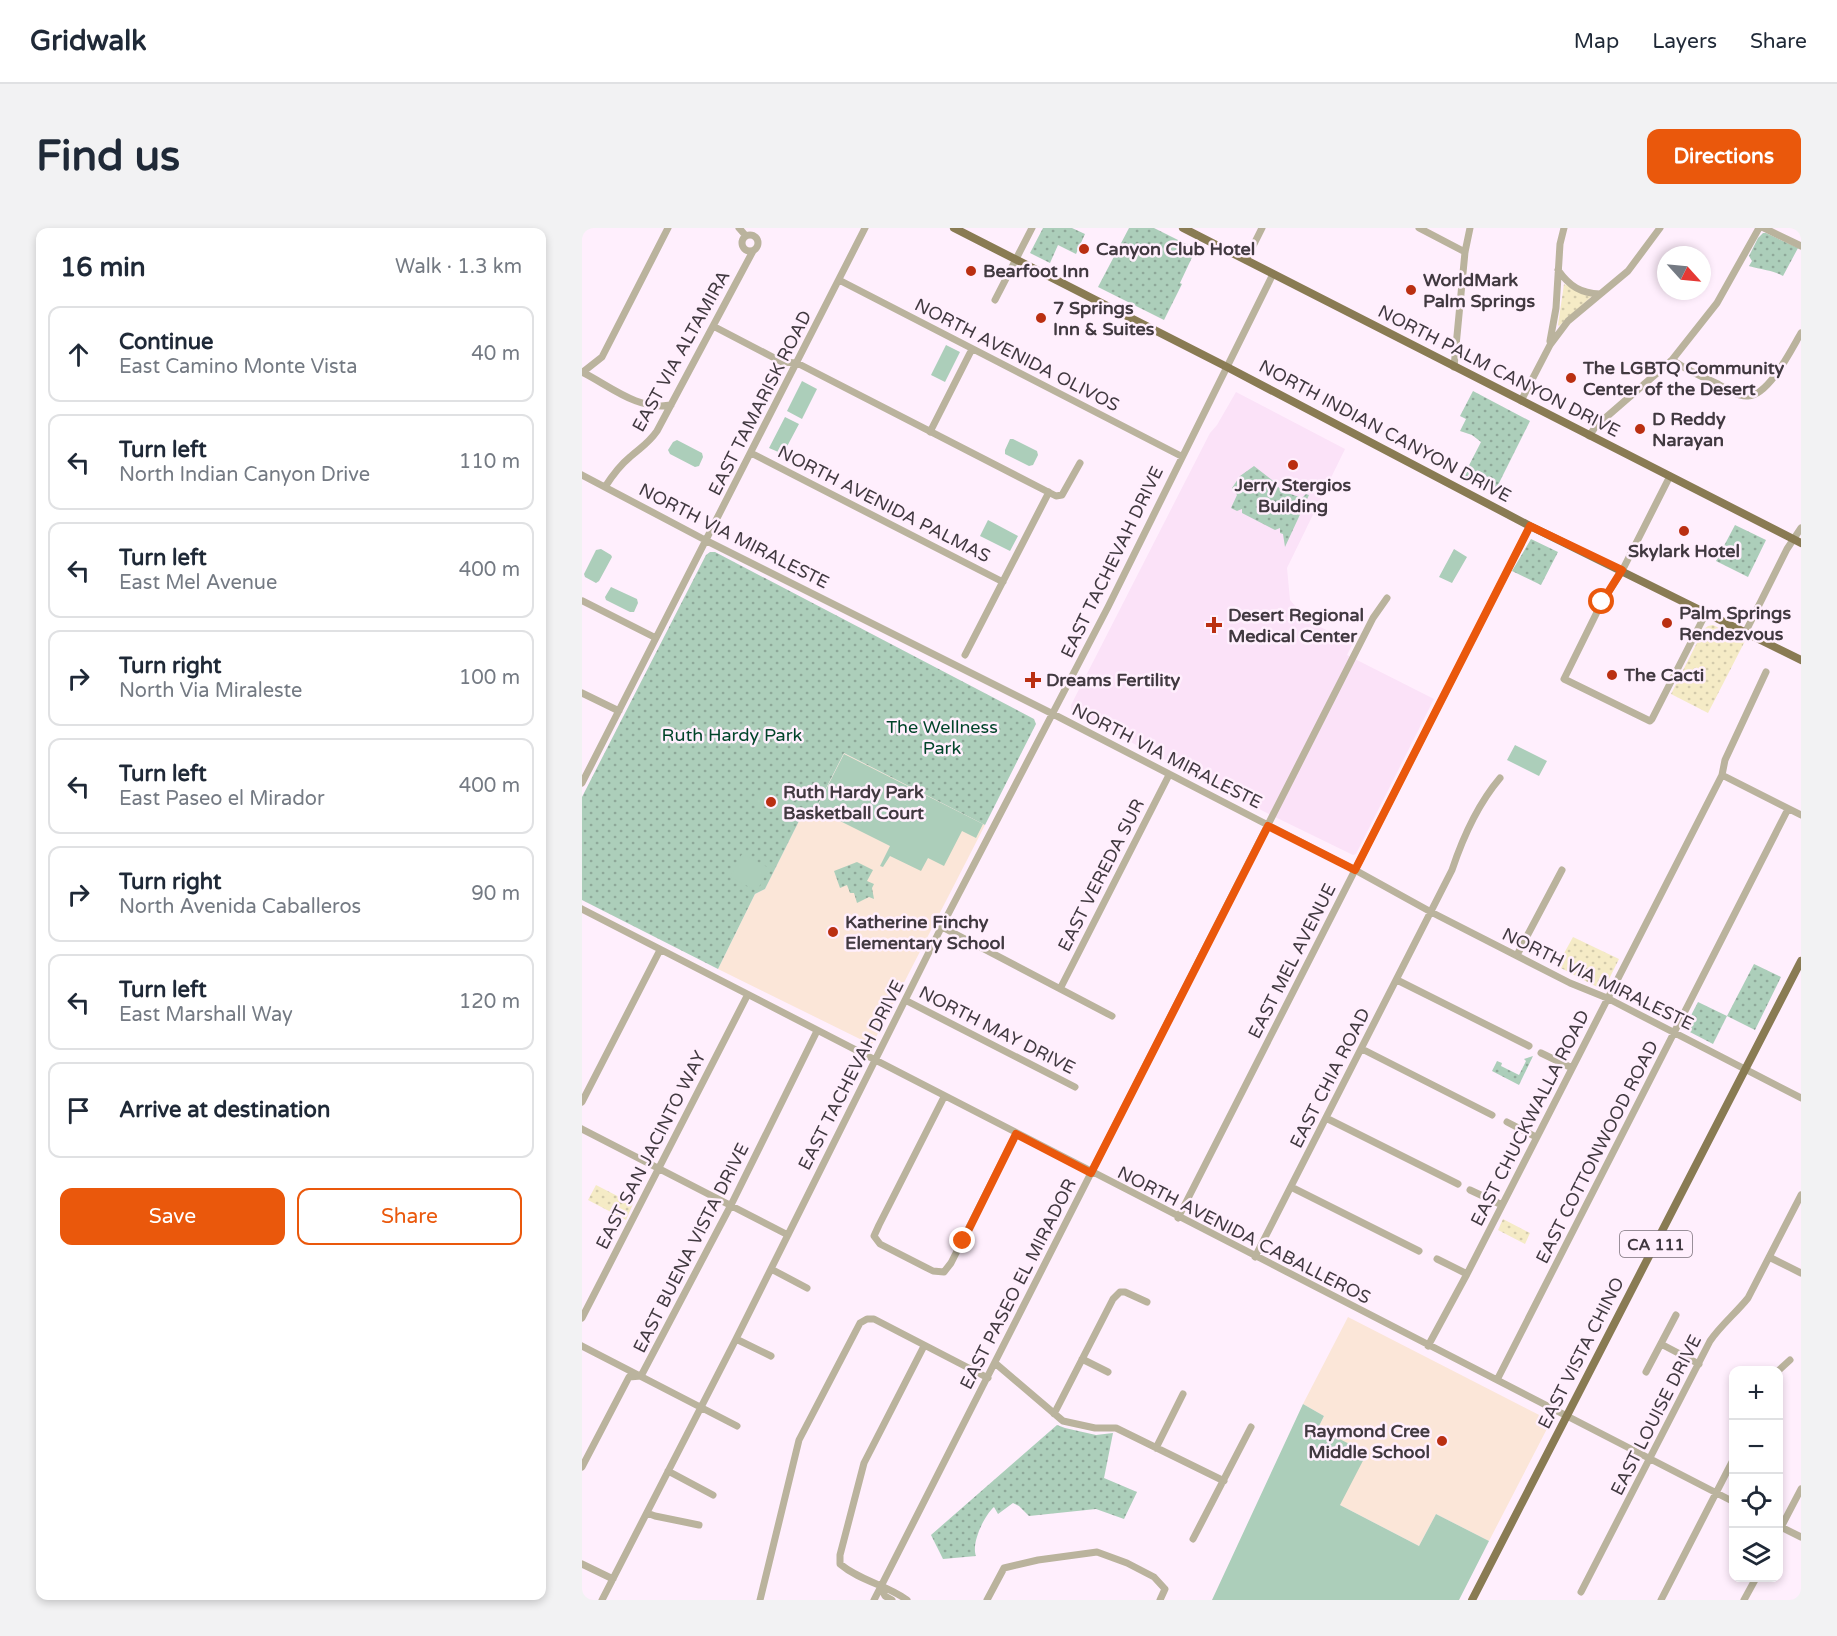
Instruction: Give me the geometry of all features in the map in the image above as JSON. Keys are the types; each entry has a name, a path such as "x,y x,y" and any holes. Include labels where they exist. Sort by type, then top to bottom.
{"main road":[{"name":"NORTH INDIAN CANYON DRIVE","path":"954,228 1227,367 1530,526 1801,660"},
{"name":"NORTH PALM CANYON DRIVE","path":"1183,228 1797,541"},
{"name":"EAST VISTA CHINO","path":"1472,1600 1801,962"}],"street":[{"path":"668,228 602,357 582,372 645,405 660,407 671,405"},
{"path":"739,228 746,236"},
{"name":"EAST VIA ALTAMIRA","path":"605,487 615,472 630,457 648,445 753,250 758,245 756,237 761,228"},
{"name":"EAST TAMARISK ROAD","path":"582,783 865,228"},
{"path":"995,300 1032,228"},
{"path":"1246,260 1262,228"},
{"path":"1419,228 1465,252"},
{"path":"1454,367 1465,252 1470,228"},
{"path":"1550,345 1556,308 1560,244 1564,228"},
{"path":"1521,401 1550,345 1568,321 1628,271 1660,228"},
{"path":"1589,436 1596,426 1672,360 1717,303 1759,228"},
{"path":"1764,228 1801,246"},
{"path":"753,250 746,250 742,246 742,240 746,236 756,237"},
{"path":"1558,270 1577,290 1600,294"},
{"name":"EAST TACHEVAH DRIVE","path":"602,1600 736,1339 942,927 1129,566 1273,274"},
{"name":"NORTH AVENIDA OLIVOS","path":"839,280 1182,456"},
{"path":"713,326 782,362 796,363 1056,496 1062,495 1080,463"},
{"path":"1672,360 1736,393 1749,396 1761,391 1772,379 1801,333"},
{"path":"930,432 972,349"},
{"name":"NORTH AVENIDA PALMAS","path":"751,453 1002,582"},
{"name":"NORTH VIA MIRALESTE","path":"582,475 707,541 1053,714 1355,870 1431,912 1570,983 1607,998 1801,1098"},
{"path":"1670,476 1622,570 1602,602 1564,679 1650,721 1706,613"},
{"path":"965,655 1049,492"},
{"name":"EAST MEL AVENUE","path":"1178,1218 1530,526"},
{"path":"1745,633 1797,541 1801,528"},
{"name":"EAST PASEO EL MIRADOR","path":"874,1600 1373,618 1387,598"},
{"path":"583,601 656,638"},
{"name":"EAST CHUCKWALLA ROAD","path":"1428,1346 1722,774 1725,760 1766,672"},
{"path":"582,693 619,711"},
{"path":"1722,774 1801,815"},
{"name":"EAST VEREDA SUR","path":"1060,988 1169,775"},
{"name":"EAST CHIA ROAD","path":"1255,1257 1452,870 1460,845 1482,802 1500,778"},
{"name":"EAST COTTONWOOD ROAD","path":"1497,1380 1788,808"},
{"path":"1517,955 1562,870"},
{"name":"NORTH AVENIDA CABALLEROS","path":"582,909 1178,1218 1729,1500"},
{"path":"942,927 1112,1016"},
{"path":"582,1102 660,950"},
{"path":"1397,980 1529,1046"},
{"name":"EAST SAN JACINTO WAY","path":"582,1318 747,996"},
{"name":"NORTH MAY DRIVE","path":"905,1000 1075,1087"},
{"name":"EAST BUENA VISTA DRIVE","path":"582,1467 629,1377 641,1376 731,1205 817,1031"},
{"path":"1362,1049 1492,1115"},
{"path":"1541,1053 1572,1068"},
{"path":"944,1096 874,1236 879,1244 933,1271 944,1272 951,1263 1016,1134"},
{"path":"1326,1118 1458,1184"},
{"path":"1507,1122 1536,1137"},
{"path":"582,1129 788,1235"},
{"path":"1291,1187 1419,1251"},
{"path":"1470,1190 1502,1205"},
{"name":"EAST LOUISE DRIVE","path":"1581,1592 1699,1364 1721,1326 1748,1298 1801,1195"},
{"path":"1769,1257 1801,1274"},
{"path":"1437,1259 1467,1274"},
{"path":"771,1269 807,1288"},
{"path":"1054,1414 1113,1299 1120,1292 1125,1292 1147,1302"},
{"path":"1646,1372 1677,1315"},
{"path":"760,1600 799,1440 856,1328 867,1319 874,1319 988,1378"},
{"path":"736,1339 771,1356"},
{"path":"1661,1344 1699,1364"},
{"path":"582,1346 737,1426"},
{"path":"907,1600 846,1569 840,1564 840,1555 864,1463 924,1346"},
{"path":"1082,1359 1108,1372"},
{"path":"1783,1367 1790,1360"},
{"path":"995,1363 1063,1421 1095,1428 1116,1428 1224,1481"},
{"path":"1156,1448 1184,1394"},
{"path":"1193,1539 1251,1427"},
{"path":"1661,1600 1729,1468"},
{"path":"668,1472 713,1495"},
{"path":"1783,1522 1801,1489"},
{"path":"647,1512 655,1516 699,1525"},
{"path":"1783,1529 1801,1537"},
{"path":"987,1600 1004,1568 1038,1560 1097,1552 1127,1563 1154,1577 1166,1589 1160,1600"},
{"path":"582,1563 613,1579"},
{"path":"1744,1600 1754,1582"},
{"path":"880,1588 885,1596 892,1600"}],"shaded area":[{"name":"Desert Regional Medical Center","path":"1236,392 1345,449 1287,568 1290,600 1308,621 1353,643 1347,655 1434,699 1356,854 1353,855 1071,711 1071,705 1210,433"},
{"name":"Katherine Finchy Elementary School","path":"844,753 985,825 873,1043 870,1044 718,969 755,894 765,889 803,813 813,815"},
{"name":"Raymond Cree Middle School","path":"1348,1317 1551,1421 1489,1541 1436,1514 1419,1546 1340,1505 1318,1428 1324,1416 1303,1404"}],"green space":[{"path":"1043,228 1072,228 1085,234 1076,254 1058,245 1050,263 1030,253"},
{"path":"1129,228 1154,228 1196,249 1164,320 1098,287"},
{"path":"1763,233 1798,248 1783,276 1749,266 1752,261 1749,256"},
{"path":"946,345 960,352 945,382 931,375"},
{"path":"802,381 817,389 802,419 787,411"},
{"path":"1473,391 1530,421 1495,491 1464,475 1481,442 1472,435 1460,431 1466,419 1460,416"},
{"path":"785,417 799,424 783,454 769,448"},
{"path":"1010,439 1037,451 1038,455 1033,465 1029,466 1005,454"},
{"path":"677,440 702,453 703,457 699,466 695,467 670,454 668,450"},
{"path":"1254,466 1282,491 1302,498 1306,494 1309,495 1285,547 1280,528 1275,530 1242,513 1242,509 1237,511 1231,508 1237,495 1232,488 1240,476"},
{"path":"988,520 1018,536 1010,551 980,536"},
{"path":"1735,525 1766,540 1748,577 1716,561"},
{"path":"1531,539 1558,552 1541,585 1512,571"},
{"path":"601,549 612,557 596,583 584,574 596,550"},
{"path":"1454,549 1467,557 1452,583 1439,577"},
{"name":"Ruth Hardy Park","path":"715,552 1034,719 1036,724 985,825 844,753 812,816 803,813 765,889 755,894 718,969 582,900 582,797 706,555"},
{"path":"611,587 637,599 638,603 634,612 606,600 605,597"},
{"path":"1515,745 1547,761 1539,776 1507,760"},
{"path":"844,754 983,824 976,838 962,831 944,866 928,858 921,871 890,856 883,867 880,866 890,846 816,809"},
{"name":"Ruth Hardy Park Basketball Court","path":"762,789 786,801 779,814 756,802"},
{"path":"742,854 769,868 757,891 730,877"},
{"path":"857,862 873,870 867,881 874,884 872,888 874,899 869,897 857,903 854,893 850,893 847,885 840,888 834,871"},
{"path":"1754,964 1781,977 1755,1030 1727,1016"},
{"path":"1698,1002 1727,1016 1713,1044 1686,1030 1686,1025"},
{"path":"1533,1056 1519,1085 1492,1071 1497,1061 1502,1063 1501,1066 1519,1075 1526,1061 1524,1059"},
{"path":"1303,1404 1324,1416 1318,1428 1367,1453 1340,1505 1419,1546 1436,1514 1489,1541 1459,1600 1212,1600"},
{"path":"1057,1425 1096,1435 1113,1433 1104,1478 1137,1492 1124,1519 1096,1509 1029,1516 1013,1503 998,1514 994,1507 979,1530 975,1544 976,1556 943,1559 931,1535"}],"sand":[{"path":"1564,284 1592,296 1559,326 1558,325"},
{"path":"1713,625 1745,641 1708,713 1671,694 1704,629"},
{"path":"1573,937 1619,959 1605,987 1601,989 1557,966"},
{"path":"596,1185 633,1204 626,1220 588,1200"},
{"path":"1503,1219 1530,1233 1525,1244 1498,1230"}],"place":[{"name":"Canyon Club Hotel","path":"1084,249"},
{"name":"Bearfoot Inn","path":"971,271"},
{"name":"WorldMark Palm Springs","path":"1411,290"},
{"name":"7 Springs Inn & Suites","path":"1041,318"},
{"name":"The LGBTQ Community Center of the Desert","path":"1571,378"},
{"name":"D Reddy Narayan","path":"1640,429"},
{"name":"Jerry Stergios Building","path":"1293,465"},
{"name":"Skylark Hotel","path":"1684,531"},
{"name":"Palm Springs Rendezvous","path":"1667,623"},
{"name":"Desert Regional Medical Center","path":"1214,625"},
{"name":"The Cacti","path":"1612,675"},
{"name":"Dreams Fertility","path":"1033,680"},
{"name":"Ruth Hardy Park Basketball Court","path":"771,802"},
{"name":"Katherine Finchy Elementary School","path":"833,932"},
{"name":"Raymond Cree Middle School","path":"1442,1441"}],"route":[{"path":"963,1241 1016,1134 1091,1173 1268,826 1355,870 1530,526 1622,570 1602,602"}],"park label":[{"name":"The Wellness Park","path":"942,737"}]}
